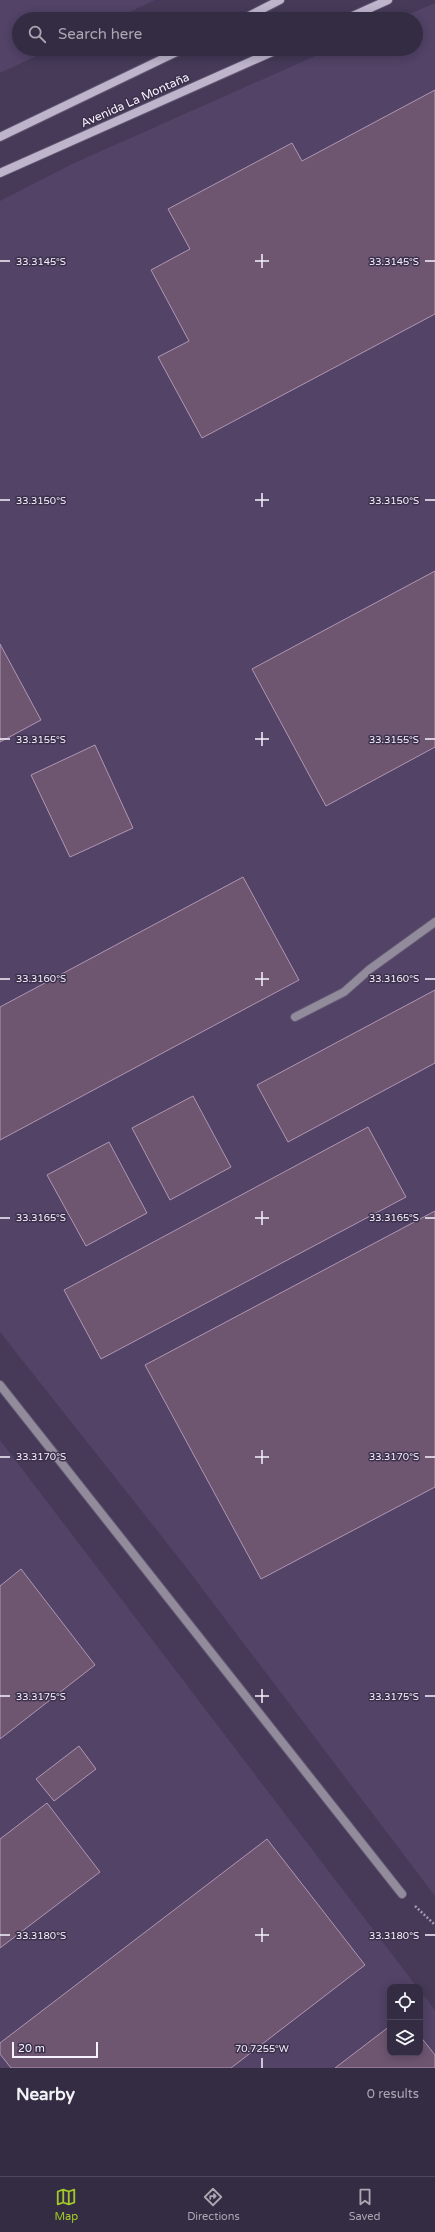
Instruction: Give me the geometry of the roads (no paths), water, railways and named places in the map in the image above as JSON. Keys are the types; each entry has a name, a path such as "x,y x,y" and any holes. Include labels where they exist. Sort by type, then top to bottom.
{"main road":[{"path":"257,12 280,0"},
{"path":"361,12 388,0"},
{"name":"Avenida La Montaña","path":"0,137 108,87 169,56"},
{"name":"Avenida La Montaña","path":"0,173 263,56"}],"street":[{"path":"295,1017 344,992 382,960 435,922"},
{"path":"0,1385 402,1894"}]}
